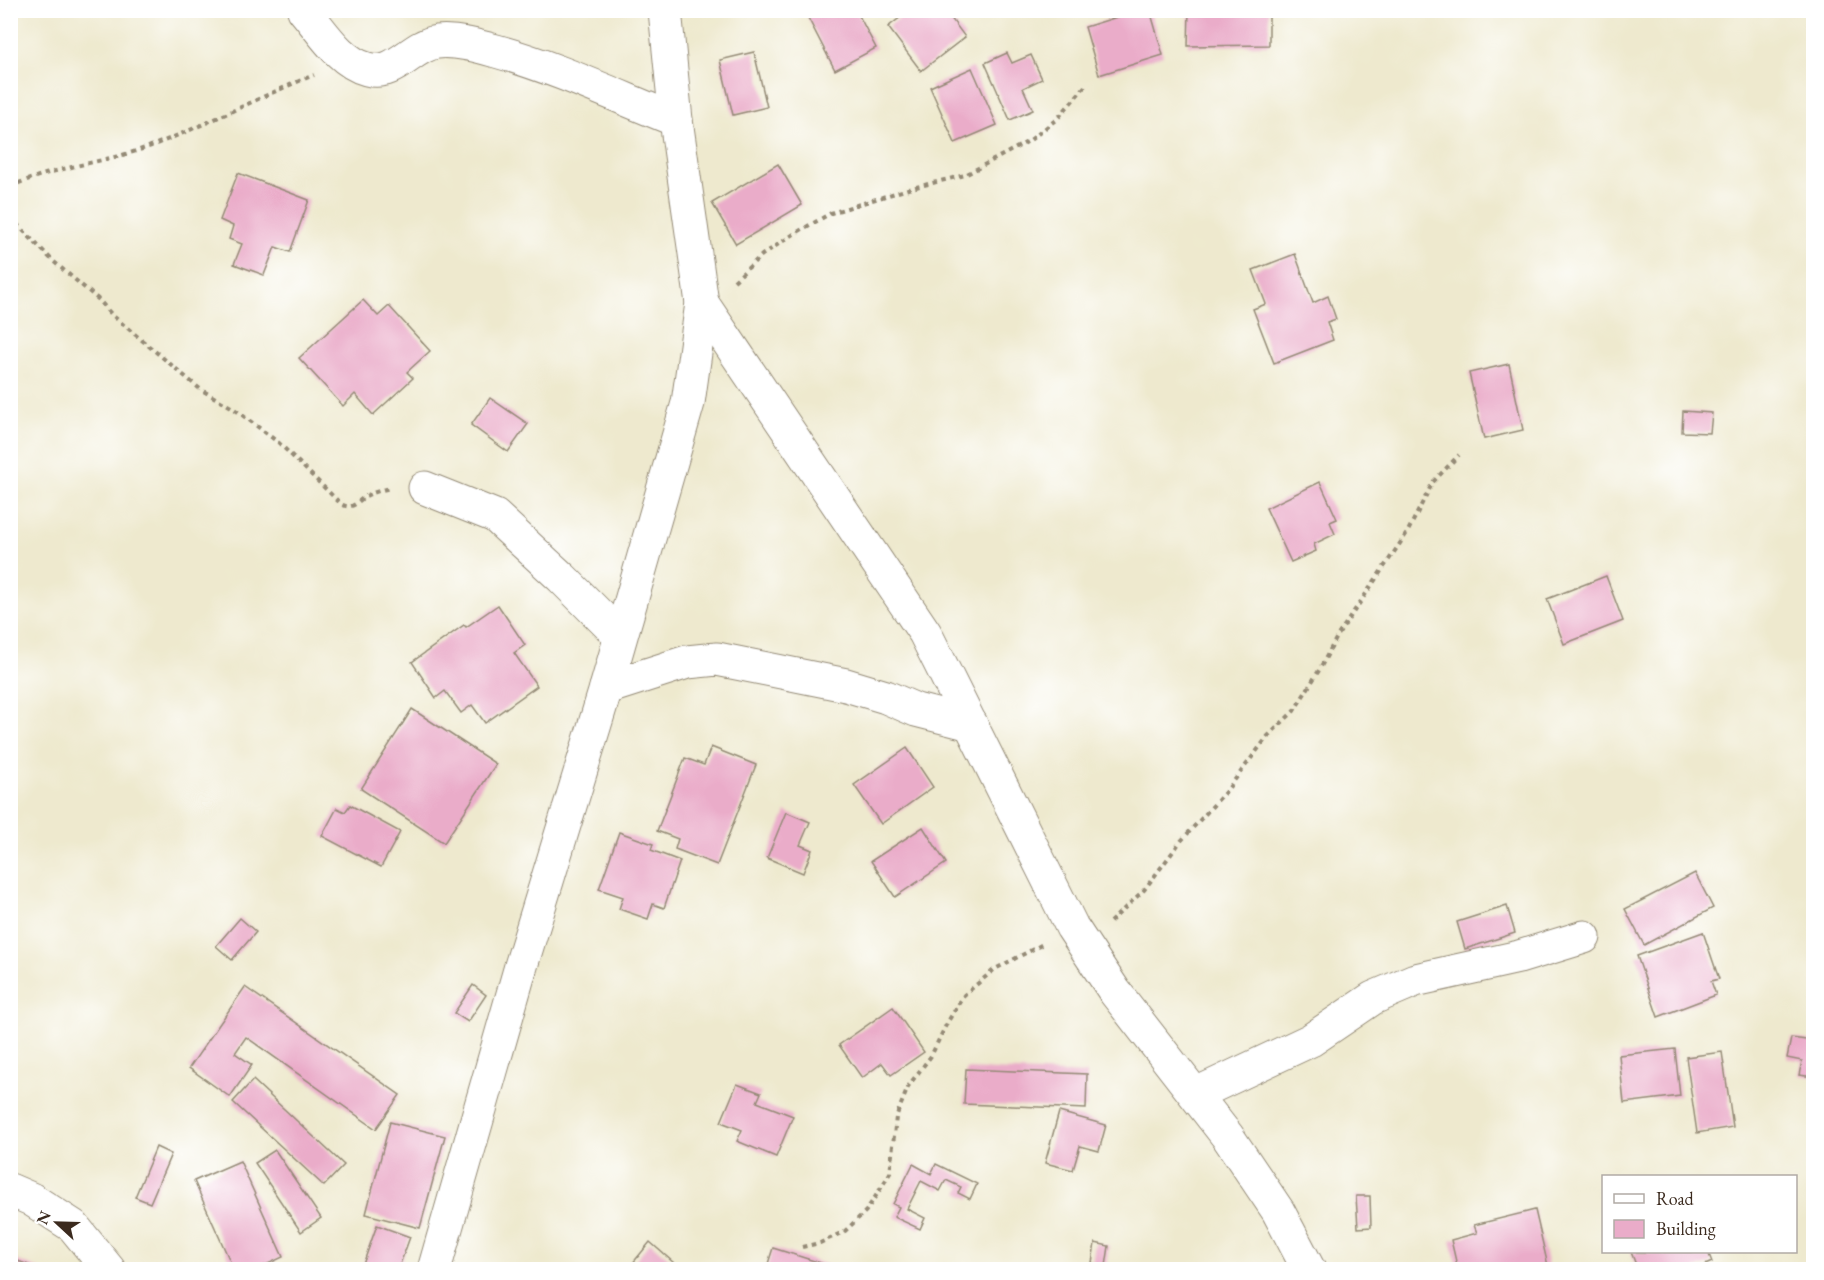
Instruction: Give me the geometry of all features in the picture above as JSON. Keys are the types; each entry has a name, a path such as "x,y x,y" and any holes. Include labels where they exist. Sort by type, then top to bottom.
{"street":[{"path":"304,10 348,61 368,69 387,71 414,52 436,42 472,45 527,60 676,120"},
{"path":"434,1269 688,403 706,307 676,120 665,10"},
{"path":"706,307 925,633 1076,933 1115,992 1196,1094 1278,1211 1309,1269"},
{"path":"425,488 495,516 621,636"},
{"path":"606,688 687,662 717,659 846,685 924,712 970,724"},
{"path":"1196,1094 1311,1040 1373,998 1415,980 1518,957 1584,938"},
{"path":"10,1190 31,1199 73,1226 109,1269"}],"path":[{"path":"10,187 150,147 270,92 348,61"},
{"path":"706,307 762,255 831,213 909,189 965,176 1029,141 1058,118 1086,85"},
{"path":"10,217 60,267 99,300 112,315 200,389 233,408 279,443 345,507 352,506 366,496 396,486 425,488"},
{"path":"802,1247 820,1243 845,1231 866,1211 882,1188 890,1173 896,1117 909,1085 931,1056 964,995 995,969 1076,933 1113,920 1144,890 1181,842 1227,790 1268,736 1294,711 1338,635 1407,533 1434,482 1460,455"}],"building":[{"path":"804,10 856,10 876,48 835,70"},
{"path":"910,10 945,10 965,37 921,71 888,27"},
{"path":"1140,10 1150,10 1163,55 1099,75 1085,27"},
{"path":"1189,10 1269,10 1269,45 1188,46"},
{"path":"754,52 767,107 733,115 720,60"},
{"path":"1007,53 1012,63 1031,55 1042,79 1023,88 1033,110 1010,120 985,63"},
{"path":"972,68 997,125 955,143 930,87"},
{"path":"778,164 802,205 736,244 712,203"},
{"path":"238,173 309,200 290,252 275,247 264,275 234,264 242,244 229,239 233,226 220,220"},
{"path":"1295,254 1313,303 1328,296 1336,319 1327,322 1333,340 1274,363 1253,309 1266,304 1253,270"},
{"path":"363,300 378,316 389,306 430,351 407,372 413,378 373,415 355,394 343,406 299,358"},
{"path":"1509,364 1523,430 1484,439 1469,373"},
{"path":"490,398 528,424 508,452 471,425"},
{"path":"1683,411 1712,413 1710,433 1682,432"},
{"path":"1320,482 1337,519 1330,522 1335,534 1314,544 1316,551 1291,562 1266,508"},
{"path":"1606,576 1623,621 1564,644 1547,599"},
{"path":"498,605 525,645 514,653 537,686 485,723 472,705 461,713 445,691 436,698 412,662 464,625 466,627"},
{"path":"412,709 496,764 444,843 361,789"},
{"path":"711,747 756,765 717,865 675,849 678,839 657,831 685,758 704,765"},
{"path":"907,748 933,787 881,824 854,785"},
{"path":"350,805 400,832 381,867 322,836 337,808 345,812"},
{"path":"786,812 810,822 800,845 812,850 803,873 767,858"},
{"path":"923,827 946,863 895,897 871,861"},
{"path":"619,832 653,844 651,850 680,861 664,908 653,904 648,919 619,909 623,897 599,889"},
{"path":"1695,873 1713,908 1644,945 1625,909"},
{"path":"1507,906 1515,933 1465,949 1457,922"},
{"path":"240,918 256,932 232,960 216,946"},
{"path":"1703,932 1719,979 1711,981 1716,995 1658,1017 1637,956"},
{"path":"473,985 486,995 468,1022 454,1013"},
{"path":"245,987 400,1095 376,1129 246,1037 235,1053 252,1065 230,1097 189,1068"},
{"path":"893,1007 924,1052 891,1075 882,1063 862,1078 839,1045"},
{"path":"1791,1038 1814,1041 1814,1077 1799,1075 1802,1061 1787,1058"},
{"path":"1675,1049 1680,1096 1624,1103 1619,1055"},
{"path":"1722,1052 1733,1127 1697,1133 1686,1057"},
{"path":"966,1069 1087,1074 1086,1109 964,1104"},
{"path":"253,1080 344,1165 324,1186 233,1102"},
{"path":"737,1084 761,1093 757,1102 793,1116 776,1157 737,1141 742,1130 721,1122"},
{"path":"1059,1112 1106,1125 1099,1151 1080,1146 1073,1170 1045,1163"},
{"path":"390,1122 445,1136 420,1228 366,1214"},
{"path":"156,1147 171,1154 150,1203 135,1197"},
{"path":"275,1150 321,1218 301,1232 255,1163"},
{"path":"240,1161 283,1257 255,1270 234,1270 194,1181"},
{"path":"913,1164 931,1174 936,1164 977,1184 970,1199 958,1193 961,1187 946,1180 940,1191 921,1181 907,1209 925,1218 920,1229 894,1217 899,1207 893,1204"},
{"path":"1356,1196 1370,1196 1371,1227 1358,1228"},
{"path":"1535,1210 1549,1270 1458,1270 1451,1240 1477,1233 1474,1225"},
{"path":"377,1225 410,1237 398,1270 361,1270"},
{"path":"650,1242 682,1270 627,1270"},
{"path":"1095,1243 1109,1246 1106,1266 1092,1263"},
{"path":"773,1248 840,1269 840,1270 766,1270"},
{"path":"1631,1253 1708,1253 1712,1262 1694,1270 1638,1270"},
{"path":"10,1258 39,1269 39,1270 10,1270"}]}
